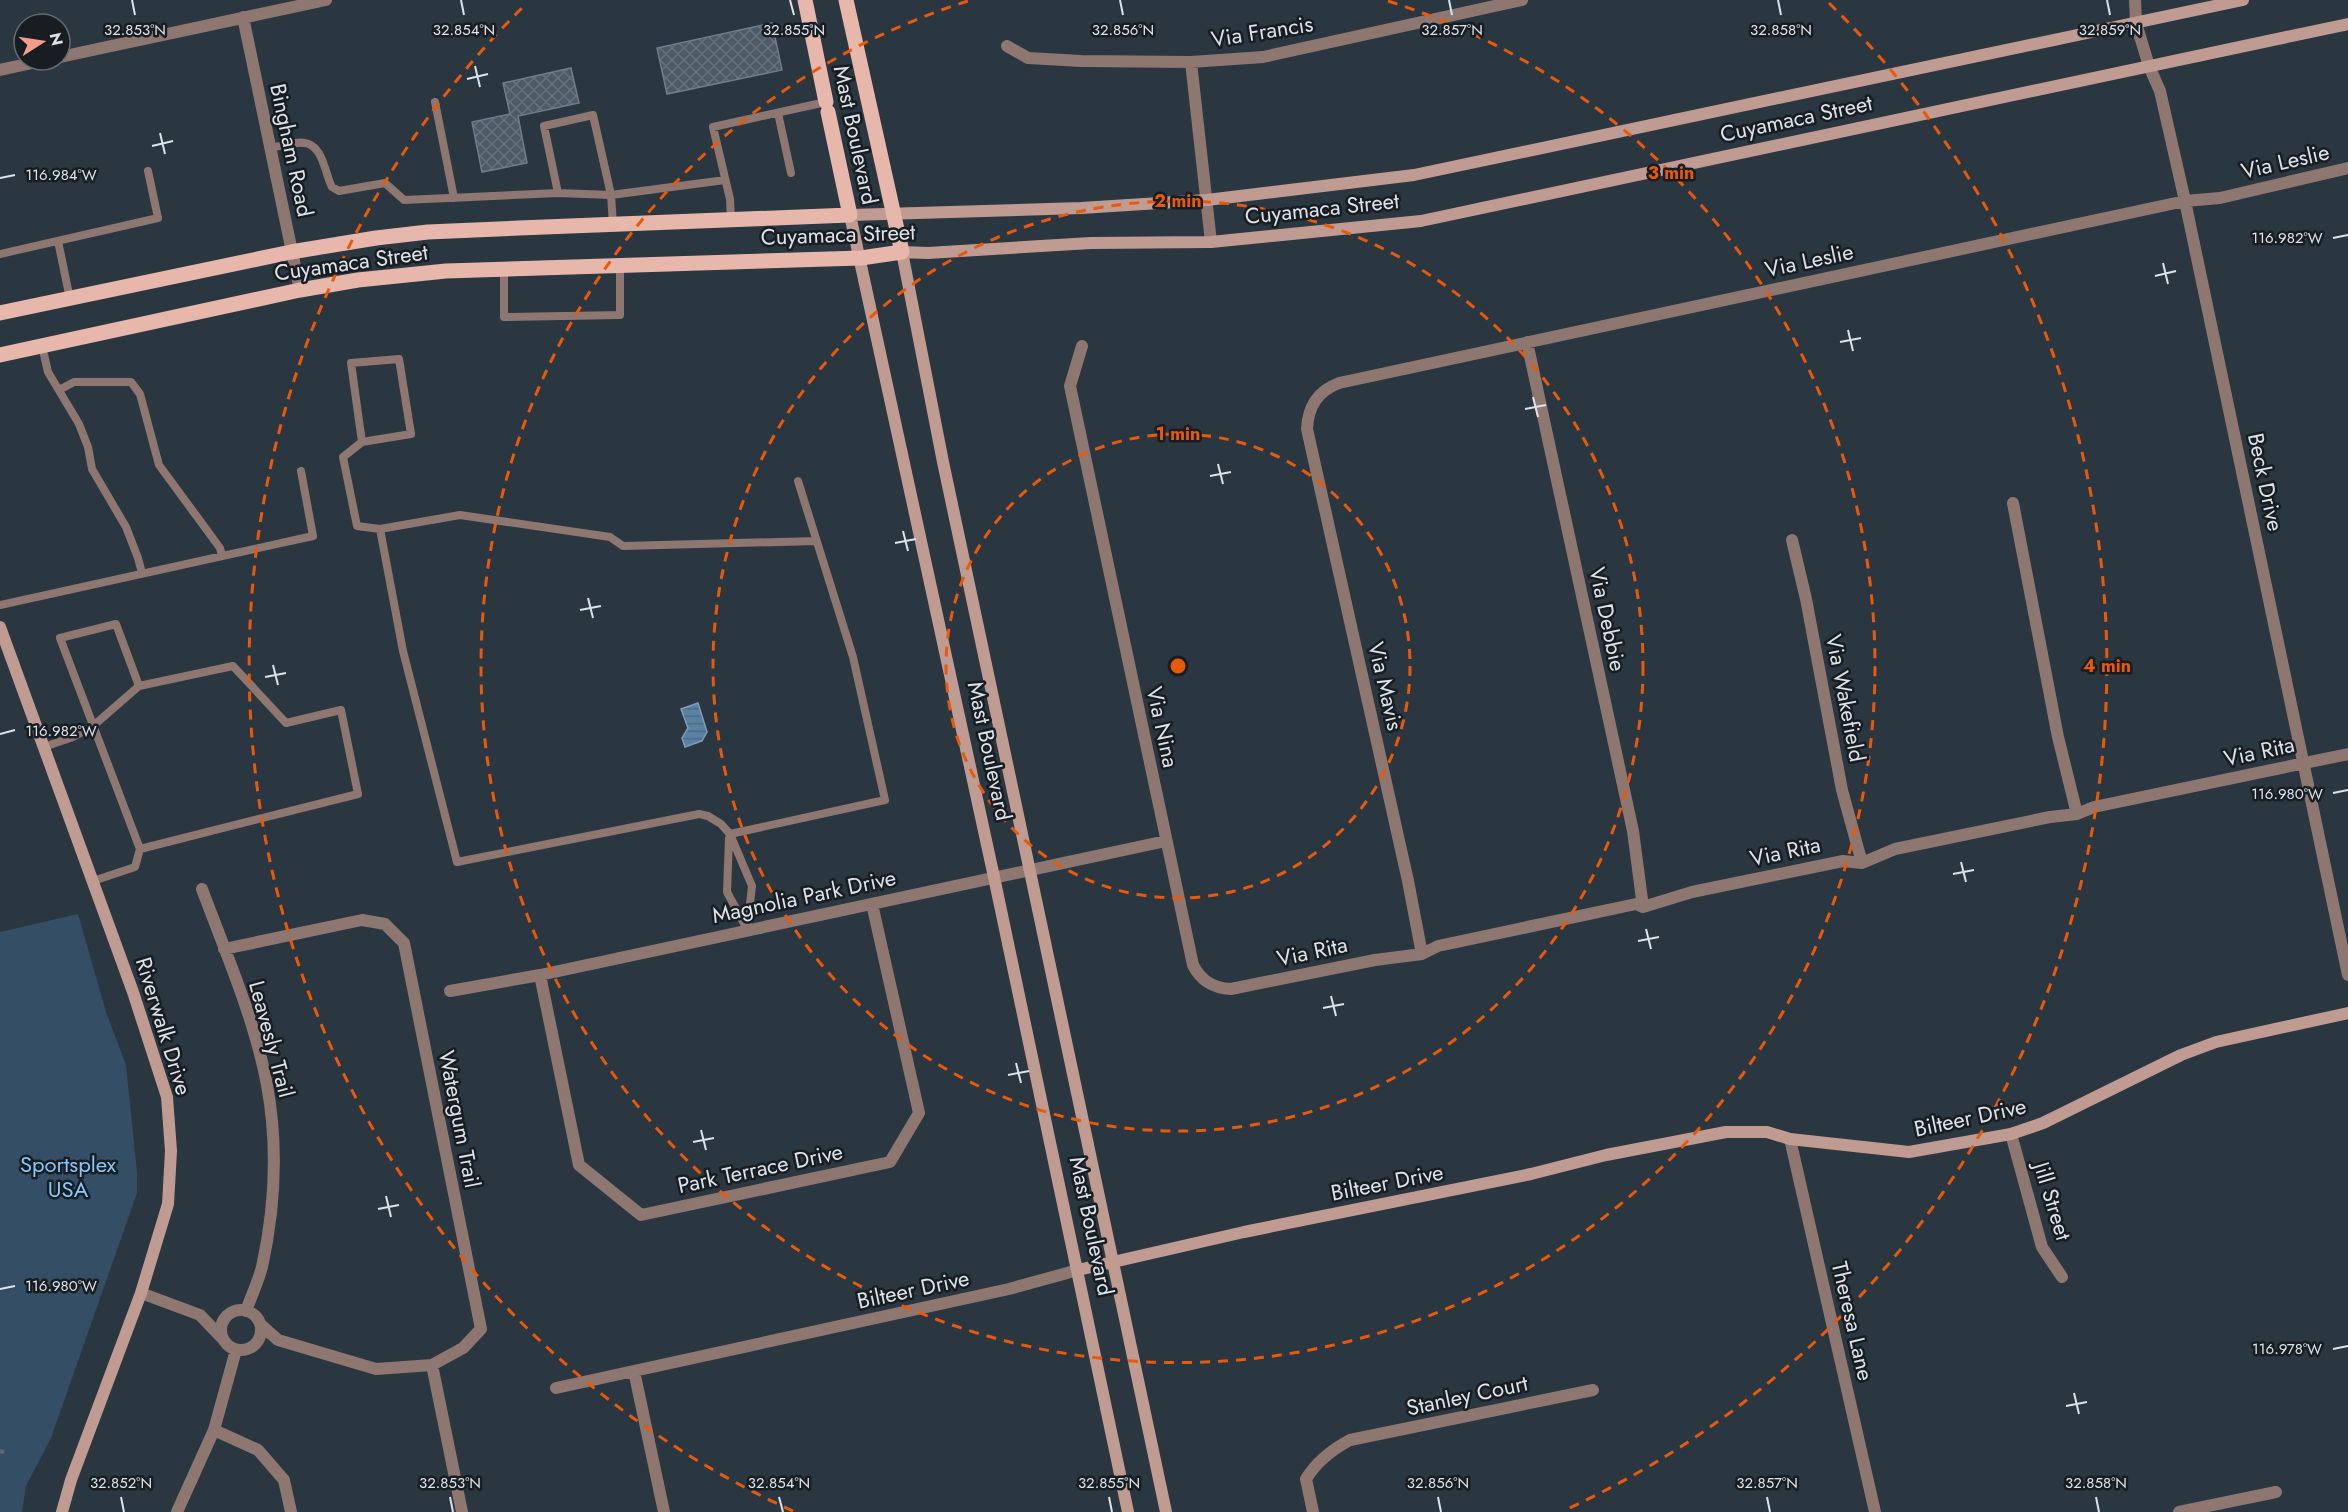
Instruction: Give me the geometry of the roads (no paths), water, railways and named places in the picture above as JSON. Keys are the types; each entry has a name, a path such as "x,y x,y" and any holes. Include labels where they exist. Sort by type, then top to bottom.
{"main road":[{"name":"Mast Boulevard","path":"805,0 1128,1512"},
{"name":"Mast Boulevard","path":"846,0 902,252 943,462 1166,1512"},
{"name":"Cuyamaca Street","path":"0,314 291,252 428,232 893,213 1081,208 1207,200 1414,175 2243,0"},
{"name":"Cuyamaca Street","path":"0,355 300,290 369,278 446,271 861,258 902,252 928,253 1091,243 1212,242 1421,221 2348,24"},
{"name":"Riverwalk Drive","path":"0,627 134,992 167,1097 171,1152 168,1204 141,1293 71,1480 62,1512"},
{"name":"Bilteer Drive","path":"1078,1270 1244,1232 1531,1174 1685,1138 1736,1132 1767,1132 1790,1139 1909,1152 2011,1134 2043,1123 2181,1054 2216,1042 2348,1013"}],"street":[{"path":"72,54 326,0"},
{"name":"Via Francis","path":"1007,46 1028,58 1191,63 1263,57 1522,0"},
{"name":"Beck Drive","path":"2135,0 2136,23 2149,66 2160,91 2185,201 2348,975"},
{"name":"Bingham Road","path":"243,18 300,290"},
{"path":"1191,63 1212,242"},
{"name":"Via Leslie","path":"1307,429 1312,404 1331,386 2185,201 2220,198 2348,168"},
{"name":"Via Debbie","path":"1527,342 1633,831 1643,907"},
{"name":"Via Nina","path":"1082,346 1070,386 1193,965 1202,979 1209,984 1231,988"},
{"name":"Via Mavis","path":"1307,429 1408,881 1422,954"},
{"path":"2013,503 2058,737 2077,814"},
{"name":"Via Wakefield","path":"1792,540 1806,599 1842,790 1862,863"},
{"name":"Via Rita","path":"1231,988 1375,960 1422,954 1438,946 1636,904 1643,907 1692,892 1843,861 1862,863 1895,849 2050,817 2077,814 2094,807 2348,754"},
{"name":"Magnolia Park Drive","path":"450,992 540,975 1166,841"},
{"name":"Leavesly Trail","path":"202,889 244,1004 267,1085 275,1159 270,1217 261,1270 246,1311"},
{"name":"Park Terrace Drive","path":"540,975 579,1165 641,1215 890,1162 919,1113 872,904"},
{"name":"Watergum Trail","path":"224,949 362,920 385,924 404,944 481,1329 463,1348 432,1365"},
{"name":"Jill Street","path":"2011,1134 2042,1247 2062,1277"},
{"name":"Theresa Lane","path":"1790,1139 1875,1512"},
{"name":"Bilteer Drive","path":"556,1388 1009,1289 1078,1270"},
{"path":"141,1293 200,1315 226,1343 236,1350 248,1349 278,1340"},
{"path":"222,1338 223,1320 233,1311"},
{"path":"200,1315 246,1311 257,1318 260,1324 278,1340 376,1369 432,1365 462,1512"},
{"path":"253,1346 260,1337 260,1324"},
{"path":"177,1512 214,1430 236,1350"},
{"path":"634,1371 664,1512"},
{"name":"Stanley Court","path":"1313,1512 1306,1479 1316,1464 1335,1448 1350,1440 1593,1390"},
{"path":"214,1430 258,1450 284,1480 291,1512"},
{"path":"2179,1512 2276,1492"}],"lane":[{"path":"435,102 454,198"},
{"path":"731,219 713,127 778,113 827,107"},
{"path":"778,113 791,173"},
{"path":"558,193 544,126 593,115 611,195 613,224"},
{"path":"270,148 303,142 311,143 321,156 332,187 339,191 386,183 404,200 558,193 611,195 725,180"},
{"path":"0,254 158,218 148,171"},
{"path":"58,241 70,299"},
{"path":"504,269 504,317 620,315 620,265"},
{"path":"42,346 48,372 79,424 88,447 92,469 126,527 142,573"},
{"path":"362,442 351,363 399,359 411,434 362,442 343,457 357,526 380,529 460,515 610,537 623,546 816,541"},
{"path":"59,390 74,382 131,382 140,394 159,465 219,548 222,556"},
{"path":"0,605 313,536 301,471"},
{"path":"730,834 885,800 853,657 798,482"},
{"path":"380,529 403,651 458,862 699,814 708,816 721,824 730,834 752,886 747,930"},
{"path":"93,881 135,867 140,849 60,638 116,624 139,686"},
{"path":"44,747 73,737 93,726 139,686 233,666 286,723 341,710 358,794 140,849"},
{"path":"730,834 727,892 747,930"}],"park label":[{"name":"Sportsplex USA","path":"68,1176"}]}
